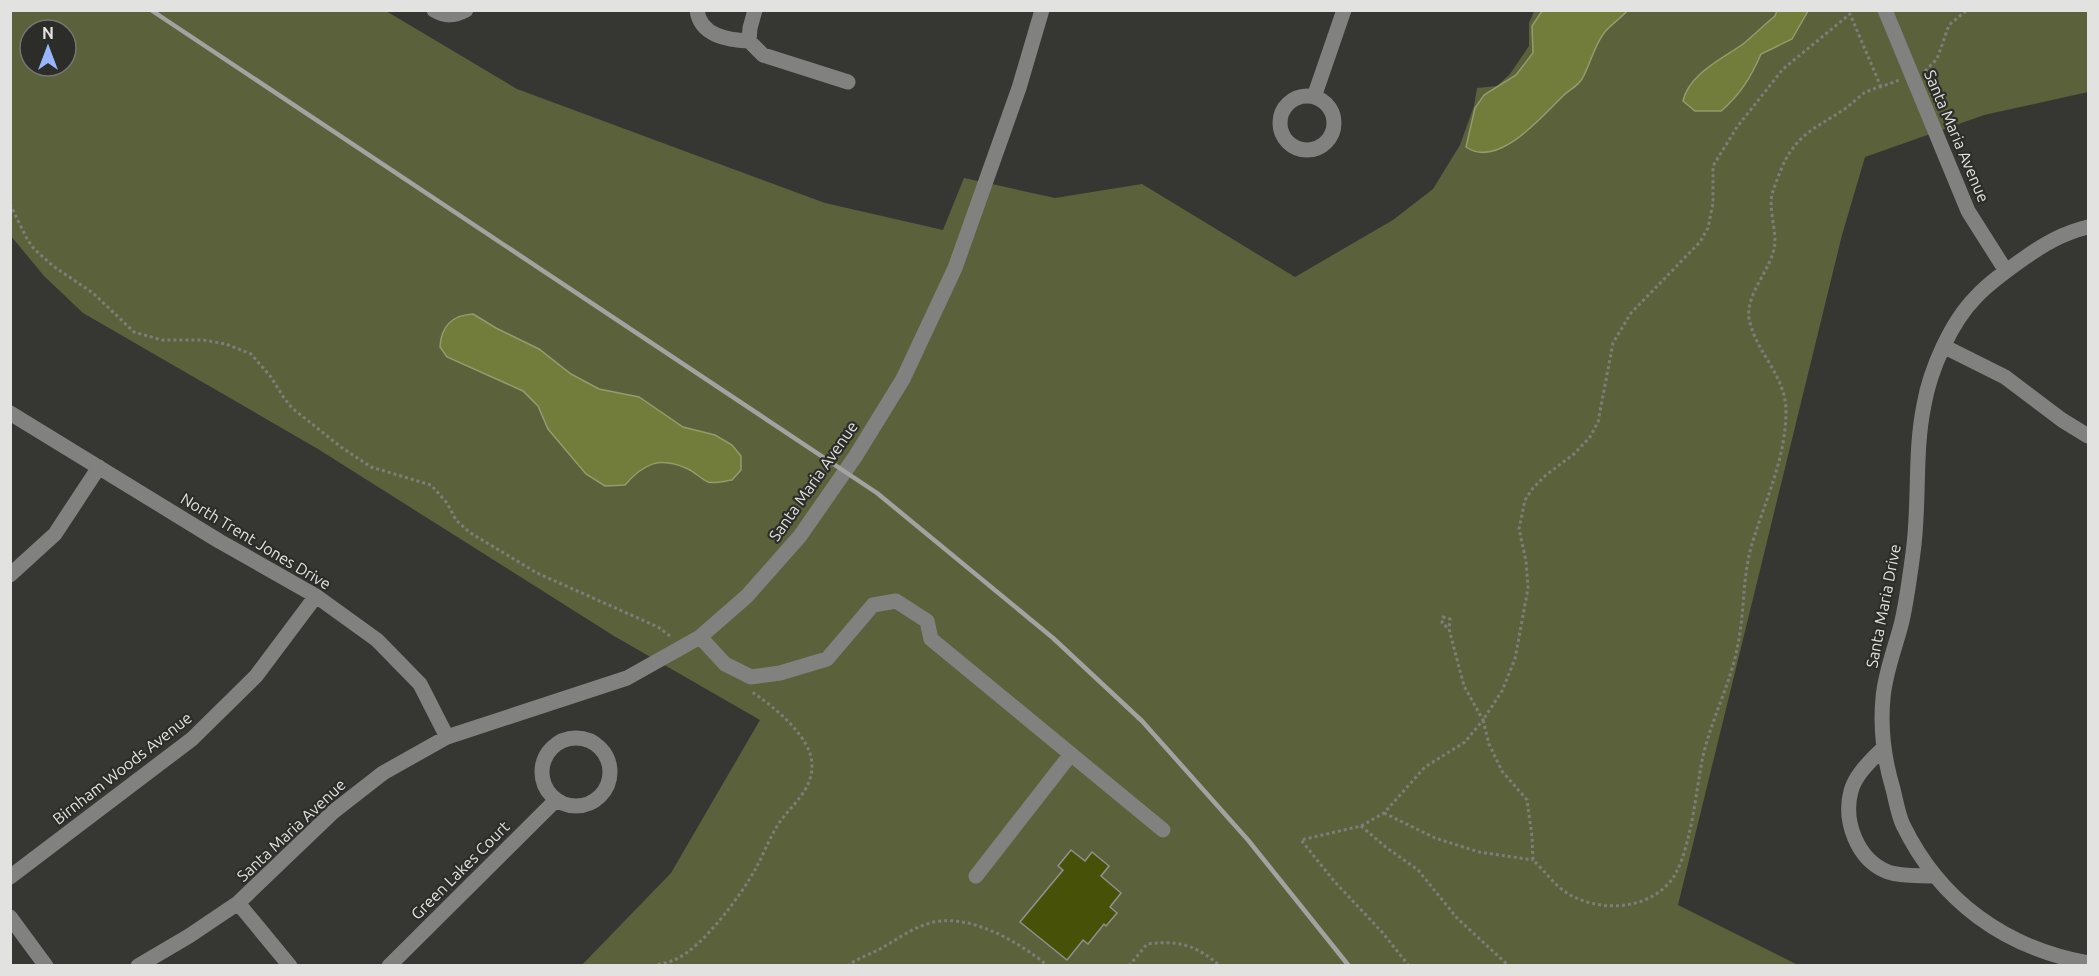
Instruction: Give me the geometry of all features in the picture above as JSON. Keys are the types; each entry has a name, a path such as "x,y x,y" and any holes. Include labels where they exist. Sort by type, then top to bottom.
{"street":[{"path":"434,10 446,16 457,15 466,10"},
{"path":"697,10 706,30 727,40 749,41 764,55 848,82"},
{"path":"749,41 755,10"},
{"name":"Santa Maria Avenue","path":"138,966 189,936 238,903 333,812 383,773 447,737 627,678 700,637 747,596 800,536 855,457 903,379 955,268 1019,88 1041,10"},
{"path":"1314,97 1344,10"},
{"name":"Santa Maria Avenue","path":"1885,10 1968,212 2006,271"},
{"name":"Santa Maria Drive","path":"2088,227 2073,230 2048,241 2006,271 1975,298 1956,323 1934,369 1924,405 1913,550 1902,620 1883,696 1885,760 1902,823 1926,867 1951,894 1980,919 2006,935 2033,948 2088,963"},
{"path":"1945,347 2005,378 2088,436"},
{"name":"North Trent Jones Drive","path":"10,413 219,541 316,596 377,640 420,684 447,737"},
{"path":"10,575 55,534 99,467"},
{"name":"Birnham Woods Avenue","path":"10,877 192,739 256,676 316,596"},
{"path":"700,637 725,664 751,677 780,673 826,659 873,605 896,601 927,621 931,639 1163,830"},
{"path":"582,739 593,743 602,750 610,770 605,791 587,805 576,807 556,800 548,792 543,782 544,759 560,742 582,739"},
{"path":"1884,747 1860,772 1851,789 1849,805 1855,840 1863,852 1888,872 1934,876"},
{"path":"976,876 1071,754"},
{"name":"Green Lakes Court","path":"389,966 556,800"},
{"path":"238,903 290,966"},
{"path":"10,917 46,966"}],"path":[{"path":"1384,813 1436,838 1479,852 1533,860 1566,892 1590,903 1618,907 1649,899 1670,882 1682,858 1703,756 1738,645 1743,611 1743,578 1773,482 1783,439 1786,410 1783,386 1756,337 1749,319 1749,306 1774,249 1771,195 1792,148 1816,125 1843,111 1865,93 1925,70 1937,59 1949,25 1967,10"},
{"path":"1409,966 1382,932 1334,881 1302,840 1360,825 1384,813 1425,767 1465,742 1502,691 1515,659 1528,588 1526,561 1519,529 1525,500 1546,475 1574,454 1590,437 1598,422 1613,343 1631,313 1700,242 1708,228 1713,203 1713,166 1737,127 1783,69 1849,12 1881,87"},
{"path":"10,204 34,249 53,266 93,293 134,332 162,340 203,340 226,344 251,354 271,377 292,408 341,447 371,466 431,485 447,503 456,520 469,532 537,573 658,627 683,647"},
{"path":"1449,629 1464,686 1483,720 1489,744 1502,771 1527,800 1533,860"},
{"path":"652,966 675,960 694,947 726,912 755,870 778,824 810,784 812,763 809,750 787,720 748,689"},
{"path":"1360,825 1418,870 1457,918 1509,966"},
{"path":"847,966 861,956 870,955 915,929 929,923 945,921 969,924 1011,939 1048,966"},
{"path":"1130,966 1147,944 1169,941 1195,948 1220,966"}],"shaded area":[{"path":"10,11 386,11 517,89 825,203 943,230 964,178 1055,198 1142,184 1295,277 1393,220 1433,189 1460,145 1474,106 1477,88 1497,86 1510,74 1529,46 1529,23 1534,11 2088,11 2088,92 1984,115 1865,157 1842,235 1678,905 1798,965 581,966 671,873 760,720 614,636 318,449 83,313 44,276 11,236"},
{"path":"1542,11 1627,11 1606,30 1580,82 1530,128 1505,146 1491,151 1478,152 1466,147 1475,108 1484,95 1516,75 1533,53 1532,26"},
{"path":"1777,11 1808,11 1792,39 1761,54 1744,85 1728,105 1721,111 1695,111 1683,101 1686,91 1699,75 1743,44 1775,16"},
{"path":"473,314 539,349 571,374 599,389 639,397 683,427 715,435 732,445 741,456 741,470 732,480 710,483 688,469 661,463 639,471 625,485 605,486 586,474 548,429 538,406 523,391 447,357 440,347 445,328 459,317"}],"building":[{"path":"1071,850 1085,861 1092,852 1109,866 1101,876 1121,893 1110,907 1117,913 1106,926 1104,924 1088,944 1083,940 1067,960 1020,922 1063,870 1058,866"}],"railway":[{"path":"151,10 877,493 1053,638 1142,721 1248,840 1349,966"}]}
